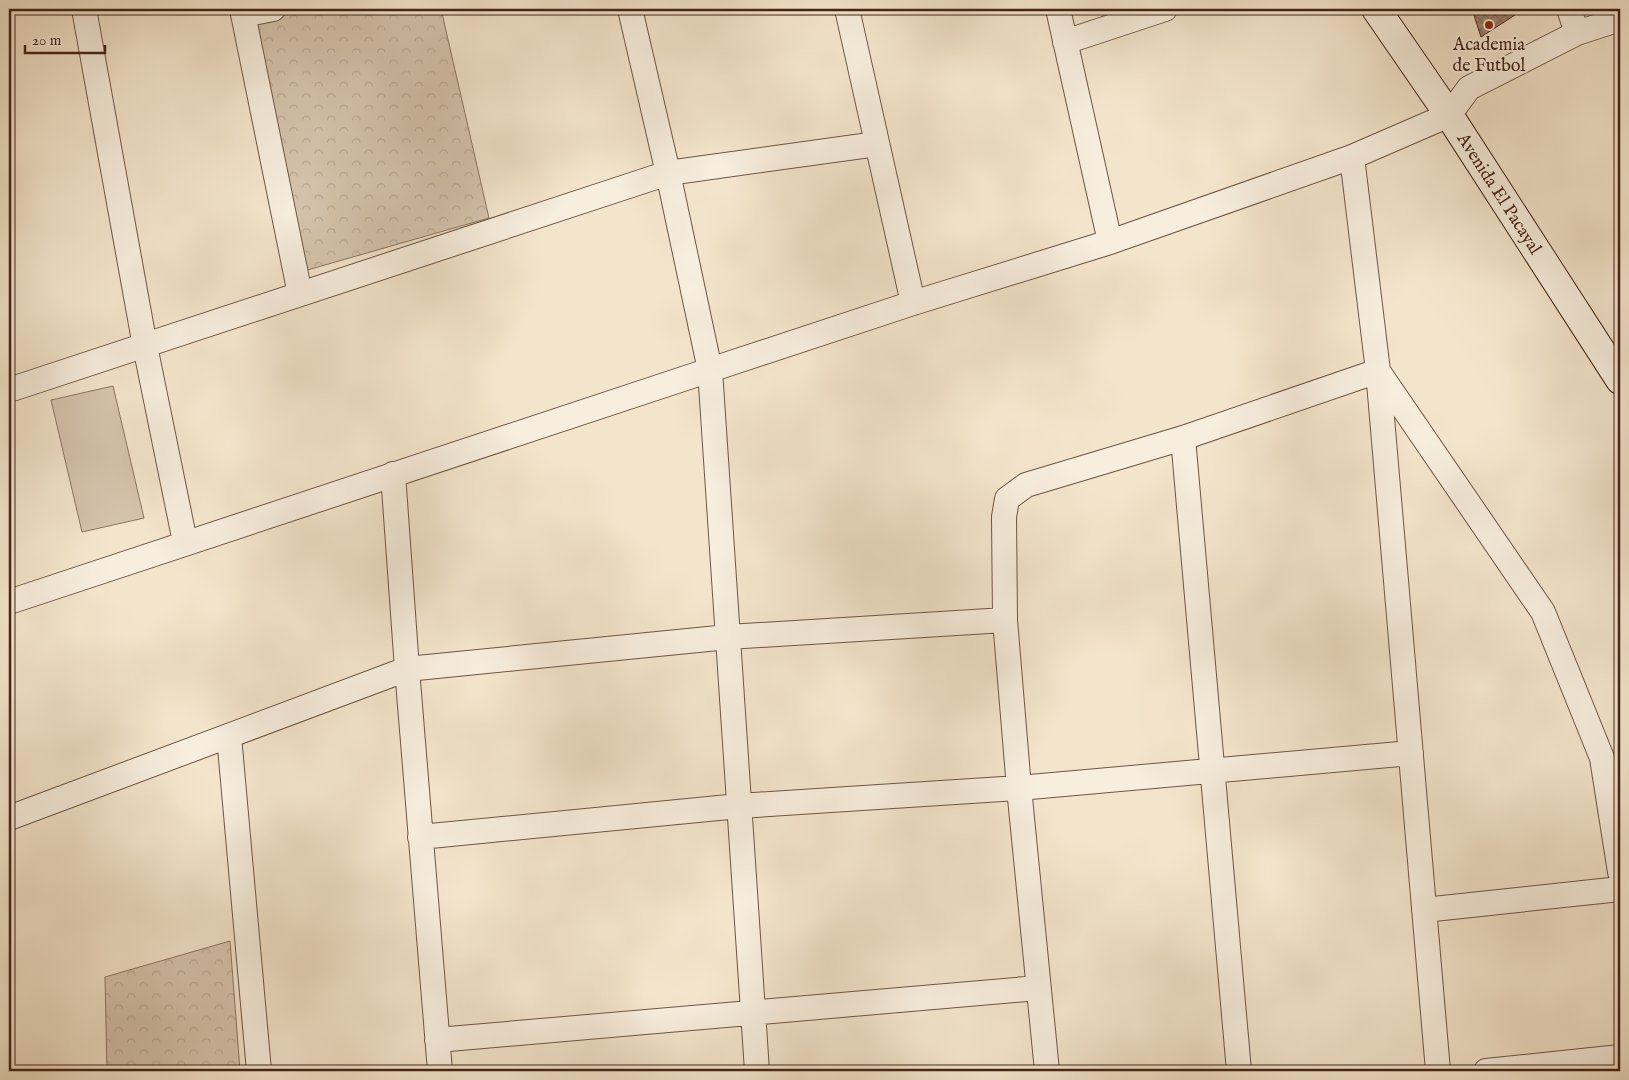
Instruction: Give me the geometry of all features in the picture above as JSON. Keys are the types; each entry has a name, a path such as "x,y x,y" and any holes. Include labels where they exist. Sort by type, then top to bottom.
{"street":[{"path":"84,9 145,346 186,542"},
{"path":"273,9 242,12 300,294"},
{"path":"630,9 668,173 710,370 757,1071"},
{"path":"847,9 913,303"},
{"path":"1058,9 1110,242"},
{"path":"1065,42 1165,9"},
{"name":"Avenida El Pacayal","path":"1376,9 1449,115 1620,380"},
{"path":"1570,9 1577,33"},
{"path":"9,602 913,303 1110,242 1352,157 1449,115 1468,88 1577,33 1620,18"},
{"path":"9,390 668,173 877,144"},
{"path":"1352,157 1378,371 1438,1071"},
{"path":"1047,1071 1018,788 1005,620 1004,517 1007,499 1026,485 1183,438 1378,371"},
{"path":"1378,371 1543,612 1602,758 1620,872"},
{"path":"1183,438 1239,1071"},
{"path":"393,474 406,669 440,1071"},
{"path":"9,818 406,669 728,638 1005,620"},
{"path":"229,736 259,1071"},
{"path":"420,837 739,806 1018,788 1411,753"},
{"path":"1424,910 1620,890"},
{"path":"437,1040 1038,988"},
{"path":"1486,1071 1620,1057"}],"green space":[{"path":"311,9 441,9 489,218 304,271 254,22"},
{"path":"113,386 144,518 82,532 51,400"},
{"path":"230,941 240,1071 107,1071 105,977"}],"building":[{"name":"Academia de Futbol","path":"1472,9 1517,9 1518,13 1481,37"}],"place":[{"name":"Academia de Futbol","path":"1489,25"}]}
